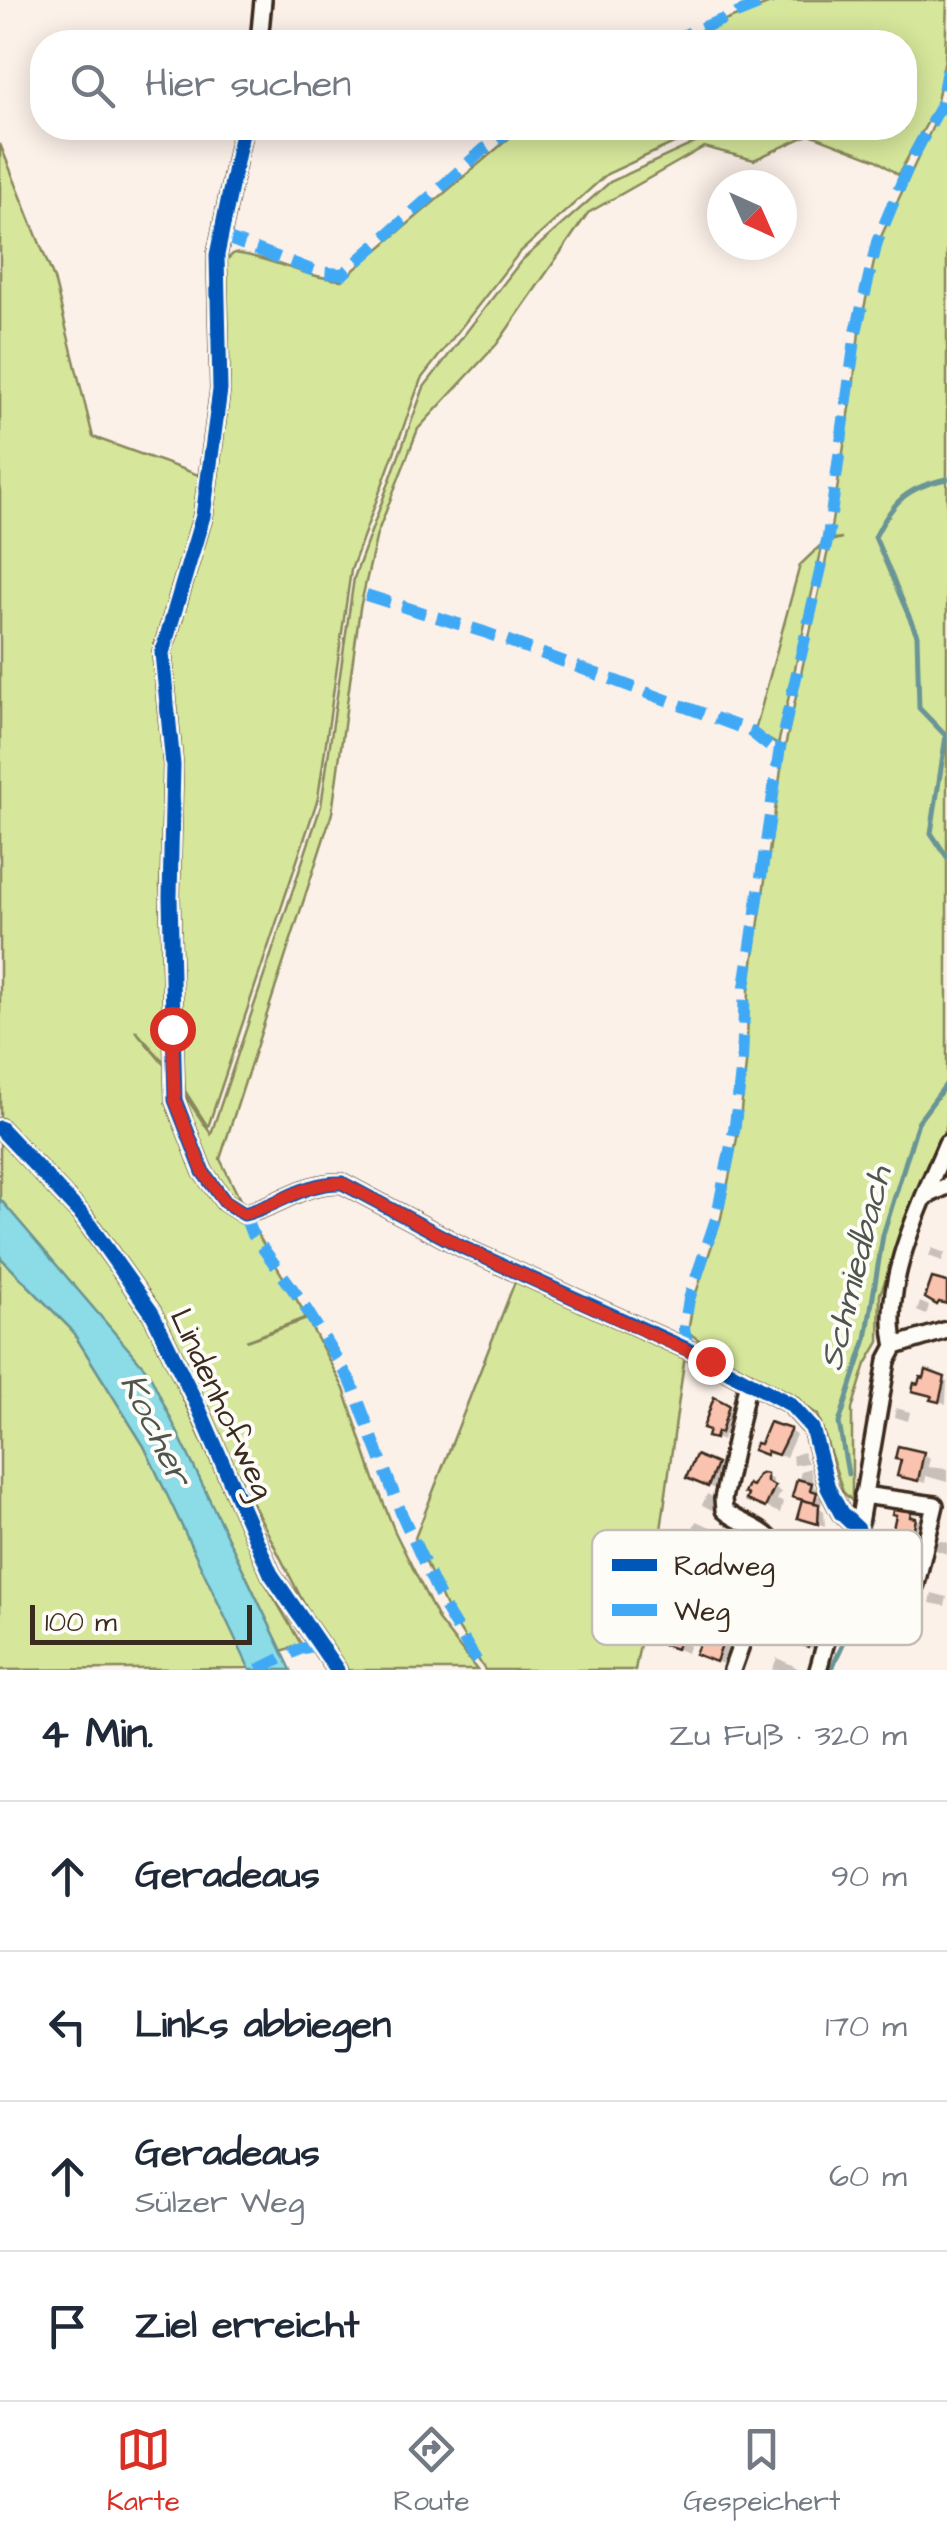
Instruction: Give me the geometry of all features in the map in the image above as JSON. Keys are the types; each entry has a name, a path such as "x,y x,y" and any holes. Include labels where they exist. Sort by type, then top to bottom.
{"street":[{"path":"260,30 262,0"},
{"path":"241,140 218,255 220,390 203,516 162,654 173,765 170,898 175,1100 203,1172 225,1202 244,1214 264,1209 320,1182 342,1183 464,1248 689,1350 748,1381 805,1417 812,1428 828,1488 841,1513 858,1528"},
{"name":"Lindenhofweg","path":"0,1128 82,1216 152,1314 199,1409 271,1574 336,1670"},
{"path":"858,1528 881,1382 895,1346 892,1308 902,1258 947,1143"},
{"path":"924,1197 947,1186"},
{"path":"895,1346 947,1330"},
{"path":"748,1381 723,1499 724,1510 732,1517 761,1530"},
{"path":"863,1495 935,1505 922,1559"},
{"path":"732,1670 741,1645"},
{"path":"818,1670 825,1645"}],"green space":[{"path":"778,0 947,0 945,58 936,107 898,175 877,160 825,140 917,140 917,30 702,30"},
{"path":"947,96 947,1124 880,1294 879,1342 866,1364 852,1409 852,1501 843,1492 818,1415 722,1358 688,1332 693,1302 721,1218 739,1128 749,990 783,756 830,541 842,538 833,539 831,528 859,332 878,243"},
{"path":"507,140 680,140 607,174 519,253 421,379 351,570 318,798 208,1127 185,1091 177,1030 167,655 208,518 225,261 234,253 342,280"},
{"path":"701,140 797,140 754,160 704,147 588,213 497,344 418,429 377,534 360,608 332,813 220,1159 255,1230 307,1317 246,1341 307,1319 344,1389 395,1532 439,1621 477,1670 345,1670 322,1639 202,1404 177,1366 170,1370 266,1584 301,1644 282,1651 149,1374 0,1199 0,144 54,279 93,437 199,475 193,523 154,658 165,767 166,831 160,884 166,1064 135,1030 211,1134 321,806 354,578 424,387 521,261 610,182"},
{"path":"823,543 778,745 755,731 800,565"},
{"path":"0,1257 71,1329 144,1446 250,1668 0,1670"},
{"path":"516,1279 685,1355 661,1530 592,1530 592,1645 640,1645 635,1670 485,1670 448,1612 415,1538"}],"water":[{"name":"Kocher","path":"0,1199 149,1373 291,1670 250,1670 144,1446 71,1329 0,1257"}],"building":[{"path":"932,1278 947,1282 947,1304 937,1305 925,1298"},
{"path":"926,1370 945,1377 939,1402 912,1391"},
{"path":"714,1397 729,1405 721,1433 717,1432 715,1439 707,1437 709,1430 703,1428"},
{"path":"769,1422 791,1429 778,1455 753,1450 756,1443 760,1444"},
{"path":"898,1446 924,1452 918,1481 897,1476 901,1460 895,1459"},
{"path":"696,1455 717,1464 708,1487 686,1478"},
{"path":"763,1473 767,1474 767,1482 775,1486 765,1508 746,1500 748,1495 744,1493 748,1484 752,1486"},
{"path":"797,1479 812,1483 810,1490 817,1492 814,1503 792,1497"},
{"path":"802,1500 819,1504 818,1524 797,1518"},
{"path":"894,1506 911,1510 910,1517 916,1518 913,1530 893,1530 896,1515 892,1514"},
{"path":"699,1645 722,1645 716,1662 695,1654"}],"waterway":[{"path":"947,479 911,491 895,505 875,537 917,635 919,708 946,736 931,833 947,857"},
{"name":"Schmiedbach","path":"848,1474 839,1423 866,1339 883,1235 918,1122 947,1083"},
{"name":"Schmiedbach","path":"867,1530 869,1521"},
{"name":"Schmiedbach","path":"831,1670 843,1645"}],"marked path":[{"path":"697,30 771,0"},
{"path":"689,1350 684,1329 689,1299 717,1216 735,1125 745,987 780,747 828,537 856,332 877,242 911,160 940,107 947,70"},
{"path":"221,236 317,272 343,274 497,140"},
{"path":"366,595 484,632 750,731 779,754"},
{"path":"244,1214 251,1232 300,1299 351,1382 402,1515 447,1612 482,1670"},
{"path":"258,1670 317,1645"}],"cycle path":[{"path":"241,140 217,255 220,390 203,516 162,653 173,765 170,897 175,1100 203,1172 225,1202 244,1214 315,1186 342,1183 464,1248 689,1350 790,1404 812,1428 828,1488 841,1513 858,1529"},
{"path":"0,1128 83,1216 152,1313 271,1574 337,1670"}],"route":[{"path":"172,1029 175,1100 203,1172 225,1202 244,1214 264,1209 320,1182 342,1183 464,1248 710,1361"}]}
